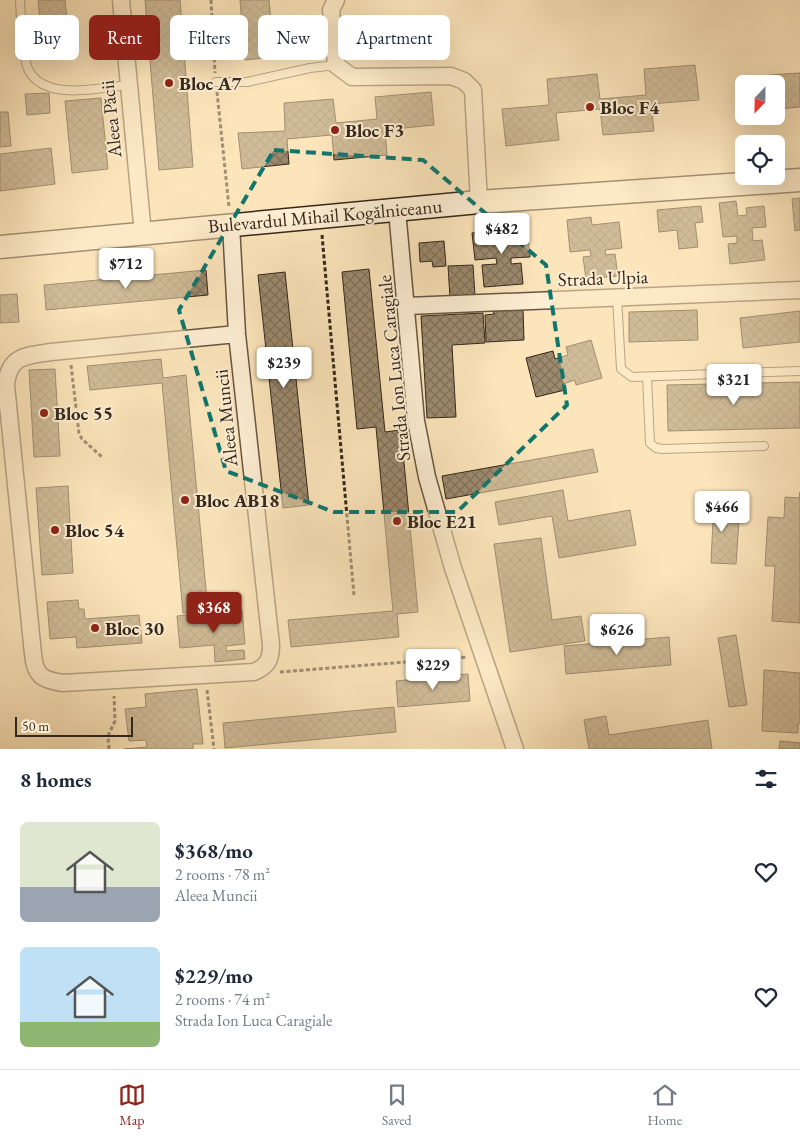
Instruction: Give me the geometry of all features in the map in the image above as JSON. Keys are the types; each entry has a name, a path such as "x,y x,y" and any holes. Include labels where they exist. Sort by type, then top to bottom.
{"street":[{"name":"Aleea Păcii","path":"121,0 143,234"},
{"path":"336,0 331,10 336,65 352,77 451,76 469,85 473,90 479,202"},
{"name":"Bulevardul Mihail Kogălniceanu","path":"0,247 479,202 800,180"},
{"name":"Strada Ion Luca Caragiale","path":"398,210 416,421 427,477 453,568 515,749"},
{"name":"Aleea Muncii","path":"231,225 237,334 271,654 269,662 262,669"},
{"name":"Strada Ulpia","path":"407,306 800,290"},
{"path":"237,334 28,355 16,360 7,375 4,398 34,666 39,675 48,681 63,683 254,672 262,669"}],"lane":[{"path":"20,0 25,59 28,69 35,78 45,85 66,91 128,85"},
{"path":"216,82 247,82 310,68 336,65"},
{"path":"617,297 622,369 632,377 800,371"},
{"path":"647,377 650,443 656,448 764,446"}],"path":[{"path":"211,0 216,82 231,225"},
{"path":"321,217 354,595"},
{"path":"70,350 79,433 82,439 102,457"},
{"path":"262,669 273,672 484,656"},
{"path":"206,674 214,749"},
{"path":"109,749 108,736 115,721 114,680"}],"highlighted area":[{"path":"274,150 423,160 546,265 567,405 457,512 334,512 226,471 179,310"}],"building":[{"path":"38,0 65,0 67,15 39,15"},
{"name":"Bloc A7","path":"145,0 180,0 181,15 170,15 170,60 185,60 193,167 159,170 150,60 160,60 160,15 146,15"},
{"path":"240,0 269,0 270,15 258,15 258,59 248,60 248,15 241,15"},
{"name":"Bloc F4","path":"695,65 699,100 651,104 654,131 603,135 600,109 556,113 559,140 506,146 502,109 549,105 547,79 597,74 600,99 646,95 644,69"},
{"path":"800,73 800,107 785,108 785,75 769,75"},
{"name":"Bloc F3","path":"431,92 434,125 385,130 387,155 334,160 332,135 287,139 289,164 242,169 238,133 285,131 284,103 333,99 336,123 377,119 375,97"},
{"path":"49,93 50,113 27,115 25,94"},
{"path":"101,98 108,169 72,173 65,101"},
{"path":"0,112 8,112 11,146 0,147"},
{"path":"51,148 55,184 0,191 0,154"},
{"path":"800,198 800,230 795,231 792,199"},
{"path":"736,201 738,216 747,215 746,208 764,206 766,227 752,228 753,241 762,240 765,260 730,264 728,244 737,243 737,236 723,237 719,203"},
{"path":"701,206 703,222 695,223 698,247 679,249 677,230 659,232 657,210"},
{"path":"591,217 592,225 619,222 622,248 605,250 606,255 615,254 618,276 586,279 583,257 591,256 590,250 570,252 567,220"},
{"path":"527,228 530,257 511,258 511,264 521,263 523,284 484,287 482,265 497,264 496,258 475,260 472,233"},
{"path":"444,241 446,266 433,267 432,261 420,262 419,243"},
{"path":"473,265 475,296 450,298 448,266"},
{"name":"Bloc E21","path":"369,269 385,432 401,430 418,612 397,614 399,637 291,647 288,620 393,611 376,427 357,429 342,272"},
{"path":"206,270 208,295 46,310 44,285"},
{"path":"285,272 309,505 283,508 258,275"},
{"path":"17,294 19,322 0,323 0,295"},
{"path":"523,309 524,340 486,342 485,315 494,314 493,310"},
{"path":"697,310 698,340 629,342 629,312"},
{"path":"800,311 800,342 743,348 740,318"},
{"path":"483,313 485,343 452,345 456,417 427,418 421,316"},
{"path":"591,340 602,378 576,385 575,380 563,384 565,390 536,397 526,358 553,351 555,359 568,355 566,347"},
{"name":"Bloc AB18","path":"161,359 163,378 186,375 208,611 183,613 162,383 90,390 87,366"},
{"name":"Bloc 55","path":"55,369 60,456 34,457 29,370"},
{"path":"800,382 800,428 668,431 667,385"},
{"path":"593,449 598,472 446,499 442,476"},
{"name":"Bloc 54","path":"68,486 73,573 42,575 36,488"},
{"path":"563,490 568,521 630,510 636,545 559,558 552,516 499,525 495,502"},
{"path":"800,492 800,623 772,621 775,566 765,566 768,517 784,518 785,497 799,498"},
{"path":"704,501 728,502 727,520 739,521 736,564 711,563 713,520 703,520"},
{"path":"541,538 552,620 581,616 585,641 510,652 494,544"},
{"name":"Bloc 30","path":"78,600 79,609 84,609 85,619 139,615 142,643 77,648 76,637 50,639 47,602"},
{"path":"242,610 245,644 226,646 226,651 244,650 245,659 215,662 214,645 180,648 177,616 194,614 194,619 219,617 219,611"},
{"path":"736,635 747,705 729,707 718,638"},
{"path":"669,637 671,665 566,674 564,646"},
{"path":"764,670 800,673 800,724 798,724 798,733 762,731"},
{"path":"468,674 470,701 398,707 396,681"},
{"path":"197,689 203,744 193,744 193,749 124,749 147,747 146,740 129,741 125,709 146,707 145,694"},
{"path":"394,707 396,732 225,748 223,723"},
{"path":"606,716 609,735 708,720 712,749 589,749 584,720"},
{"path":"780,741 800,743 800,749 779,749"}],"place":[{"name":"Bloc A7","path":"169,83"},
{"name":"Bloc F4","path":"590,107"},
{"name":"Bloc F3","path":"335,130"},
{"name":"Bloc 55","path":"44,413"},
{"name":"Bloc AB18","path":"185,500"},
{"name":"Bloc E21","path":"397,521"},
{"name":"Bloc 54","path":"55,530"},
{"name":"Bloc 30","path":"95,628"}]}
